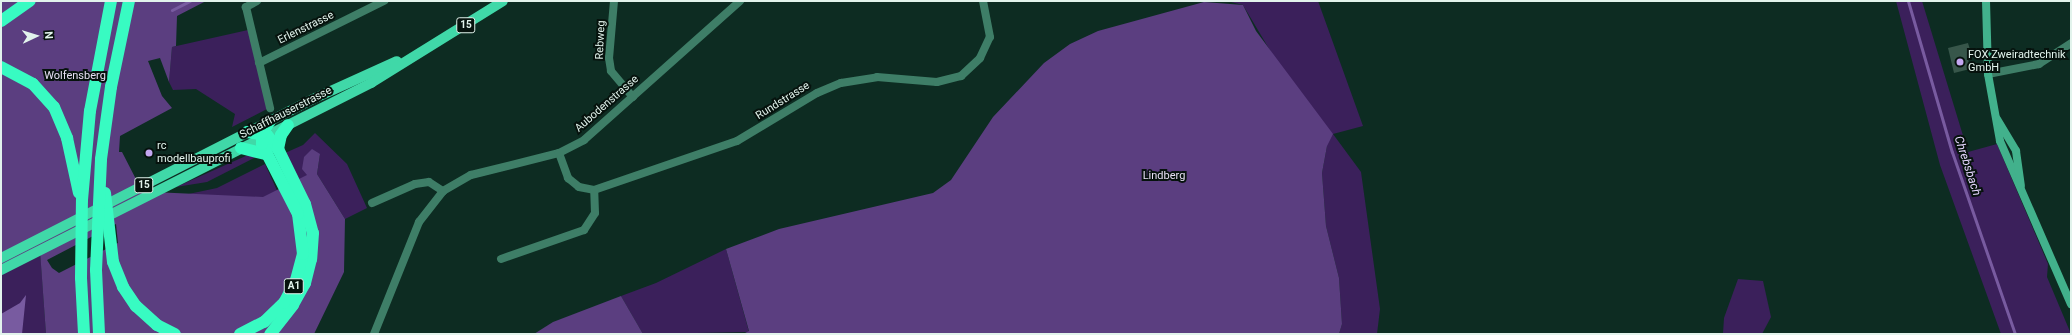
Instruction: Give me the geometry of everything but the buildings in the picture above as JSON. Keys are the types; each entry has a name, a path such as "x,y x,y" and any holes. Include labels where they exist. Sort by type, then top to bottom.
{"highway":[{"path":"1,21 30,1"},
{"path":"78,171 111,1"},
{"path":"99,334 96,270 101,159 111,87 129,1"},
{"path":"1,67 33,84 54,107 78,171 82,200 81,278 84,334"},
{"path":"247,132 263,135 270,121"},
{"path":"278,149 281,135 288,125"},
{"name":"A1","path":"263,135 278,149 308,211 313,246 302,290 270,334"},
{"name":"A1","path":"240,334 264,322 284,303 296,280 303,254 298,214 265,154 263,135"},
{"path":"241,148 265,154"},
{"path":"101,159 113,262 123,286 136,306 157,325 175,334"}],"main road":[{"name":"Schaffhauserstrasse","path":"1,270 241,148 263,135 288,125 371,83 503,1"},
{"path":"1986,1 1988,74 2002,148 2071,304"},
{"name":"Schaffhauserstrasse","path":"1,258 343,84 428,48"}],"street":[{"path":"257,1 246,7 270,108"},
{"name":"Erlenstrasse","path":"259,63 384,1"},
{"name":"Rebweg","path":"614,1 609,58 611,71 633,97"},
{"name":"Aubodenstrasse","path":"374,334 419,222 442,191 471,174 559,153 584,140 740,1"},
{"name":"Rundstrasse","path":"594,190 737,141 816,93 841,83 876,77 937,82 961,76 980,58 990,37 983,1"},
{"path":"1988,74 2039,64 2071,43"},
{"path":"501,259 584,230 595,213 594,190 579,187 568,178 559,153"},
{"path":"372,203 415,184 429,182 442,191"}],"shaded area":[{"path":"1227,1 1318,1 1363,126 1333,134 1361,172 1380,309 1377,334 1339,334 1342,324 1339,278 1326,226 1322,173 1327,146 1243,5"},
{"path":"1896,1 1922,1 1968,152 1997,144 2048,264 2047,277 2071,334 2001,334 1940,165"},
{"path":"248,30 267,109 232,127 235,114 196,89 173,90 169,82 172,47"},
{"path":"315,133 347,164 367,208 345,219 317,174 320,154 308,175 312,207 285,153 303,145"},
{"path":"248,155 256,157 207,182 176,187"},
{"path":"265,164 294,228 179,196 217,188"},
{"path":"726,249 749,332 643,334 621,296 656,283"},
{"path":"40,250 46,334 1,334 1,270"},
{"path":"1738,279 1763,281 1771,317 1762,334 1723,334 1724,318"},
{"path":"26,295 22,334 1,334 1,314 20,303"}],"green space":[{"name":"Wolfensberg","path":"1,1 206,1 177,16 176,46 172,47 169,82 160,58 148,61 162,96 172,108 120,136 119,152 122,152 140,187 153,192 263,197 307,175 302,169 304,157 312,149 320,154 317,174 345,219 344,272 314,334 46,334 40,251 1,270","holes":["116,224 118,243 59,273 52,268 47,260"]},
{"name":"Lindberg","path":"1204,2 1243,5 1256,31 1333,134 1327,146 1322,173 1326,226 1339,278 1342,324 1339,334 743,334 749,331 726,249 779,229 933,193 951,180 993,117 1044,63 1070,44 1098,31"},
{"path":"621,296 643,334 534,334 553,322"}],"waterway":[{"path":"172,10 190,1"},
{"name":"Chrebsbach","path":"1908,1 1952,152 2015,334"}],"place":[{"name":"FOX Zweiradtechnik GmbH","path":"1960,62"},
{"name":"rc modellbauprofi","path":"149,153"}]}
